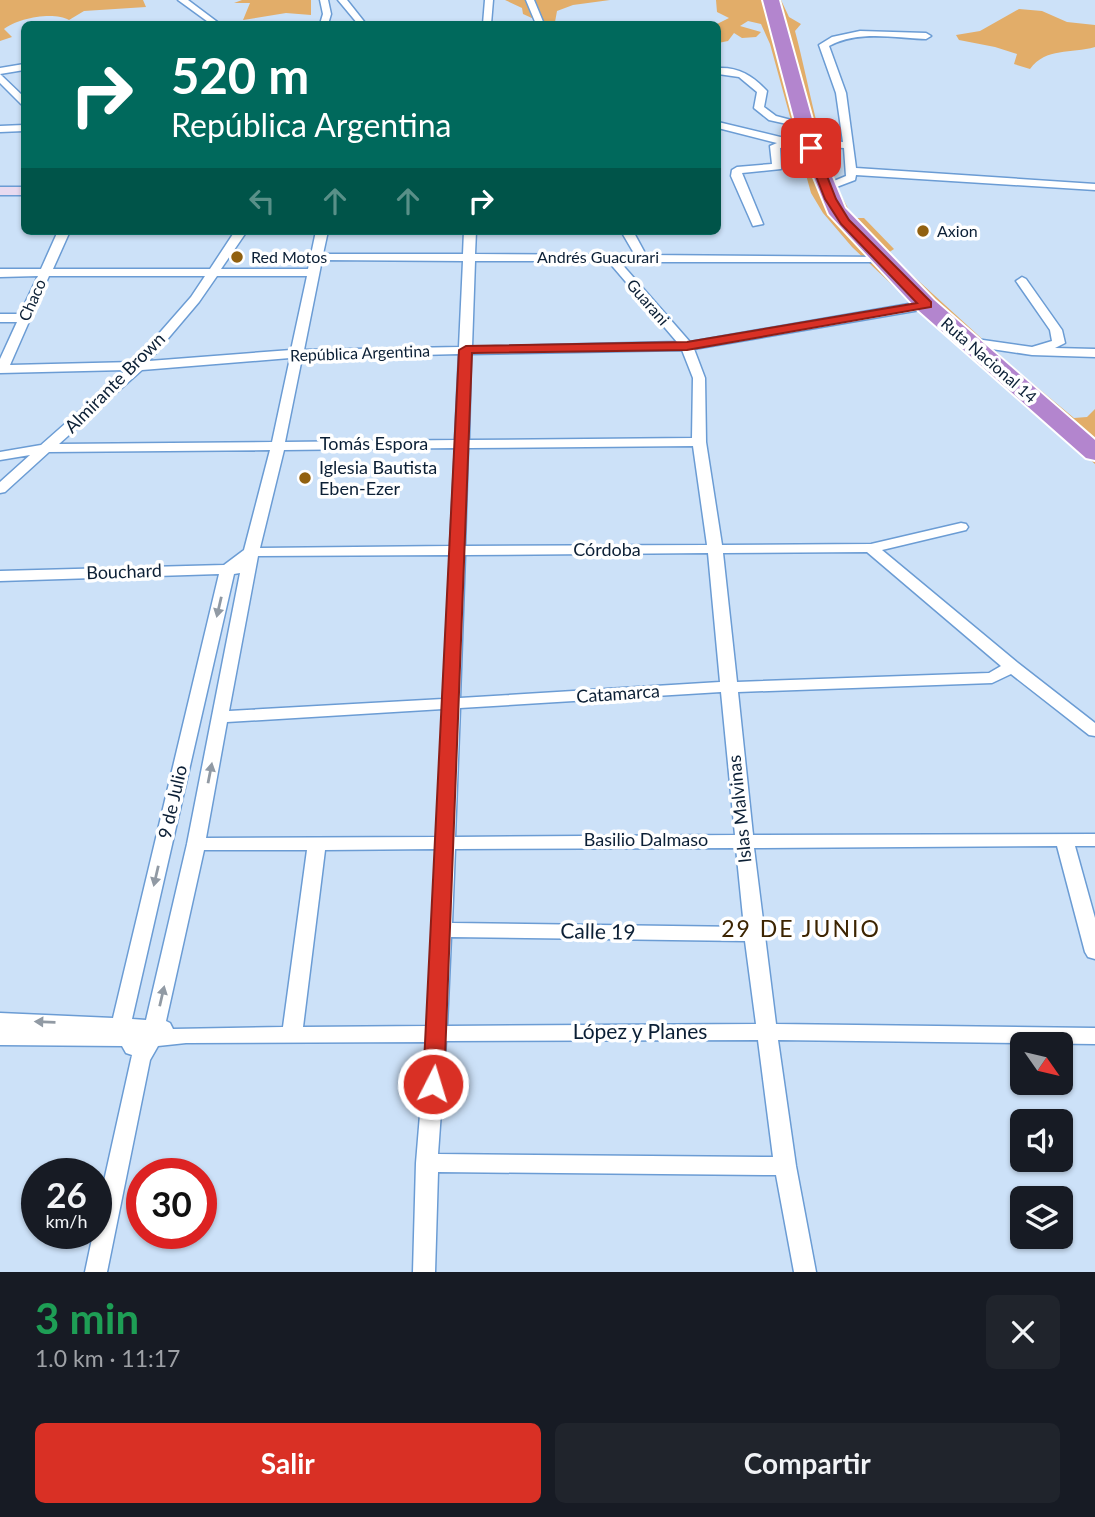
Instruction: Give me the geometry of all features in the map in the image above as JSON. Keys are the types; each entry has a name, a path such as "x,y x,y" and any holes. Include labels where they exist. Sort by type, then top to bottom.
{"highway":[{"name":"Ruta Nacional 14","path":"771,0 809,139 826,188 845,222 926,305 1095,453"}],"main road":[{"path":"0,191 21,191"}],"street":[{"path":"182,0 212,21"},
{"path":"324,0 327,15 325,21"},
{"path":"342,0 360,21"},
{"path":"487,21 489,0"},
{"path":"530,0 539,21"},
{"path":"826,188 851,178 851,171 836,71 824,45 833,38 854,34 926,36"},
{"path":"21,68 0,74 21,98"},
{"path":"721,71 731,70 743,74 762,91 759,108 809,139"},
{"path":"721,126 787,143"},
{"path":"0,129 21,128"},
{"path":"757,224 736,176 737,170 777,167 775,146 787,143 809,139 849,145"},
{"path":"851,171 1095,187"},
{"name":"Chaco","path":"1,369 62,235"},
{"name":"Almirante Brown","path":"0,489 138,366 195,299 239,235"},
{"name":"9 de Julio","path":"96,1272 140,1059 154,1033 196,844 250,560 278,444 294,354 321,235"},
{"path":"424,1272 427,1163 438,1032 470,235"},
{"path":"630,235 642,257"},
{"name":"Andrés Guacurari","path":"316,257 879,259"},
{"name":"Guarani","path":"610,257 687,346"},
{"path":"0,274 313,272"},
{"path":"1022,281 1056,330 1059,343 1032,351"},
{"name":"República Argentina","path":"1,369 138,366 294,354 687,346 926,305"},
{"path":"0,317 24,318"},
{"path":"969,342 1032,351 1095,353"},
{"name":"Islas Malvinas","path":"687,346 699,378 699,442 715,549 754,934 785,1166 805,1272"},
{"name":"Tomás Espora","path":"0,456 49,448 699,442"},
{"name":"Córdoba","path":"250,560 457,551 871,548 961,527"},
{"path":"871,548 1012,667 1095,731"},
{"path":"228,569 250,560"},
{"name":"9 de Julio","path":"125,1032 228,569"},
{"name":"Bouchard","path":"0,576 228,569"},
{"name":"Catamarca","path":"221,717 728,687 992,678 1012,667"},
{"path":"992,678 1037,686"},
{"name":"Basilio Dalmaso","path":"196,844 1095,839"},
{"path":"1063,841 1095,952"},
{"path":"292,1035 317,842"},
{"name":"Calle 19","path":"442,930 754,934"},
{"name":"López y Planes","path":"0,1021 186,1035 767,1032 1095,1036"},
{"path":"125,1032 140,1059"},
{"name":"López y Planes","path":"0,1037 125,1032"},
{"path":"427,1163 785,1166"}],"shaded area":[{"path":"0,0 143,0 146,7 84,11 69,20 54,16 26,19 4,29 12,37 0,41"},
{"path":"242,0 311,0 311,15 286,13 243,20 250,3 234,3"},
{"path":"505,0 610,0 573,5 557,11 555,21 534,21 523,14 522,8"},
{"path":"716,0 781,0 789,17 801,24 795,31 818,128 833,176 854,218 864,218 894,249 888,253 1014,368 1074,418 1087,417 1095,409 1095,464 938,328 852,247 823,213 811,193 770,44 761,24 748,21 740,26 761,32 756,37 742,38 734,33 728,41 721,42 721,22 729,18 717,12"},
{"path":"1019,9 1042,11 1067,22 1095,25 1095,47 1051,54 1036,62 1030,69 1014,64 1017,54 959,40 956,35 980,31"}],"place":[{"name":"Axion","path":"923,231"},
{"name":"Red Motos","path":"237,257"},
{"name":"Iglesia Bautista Eben-Ezer","path":"305,478"}],"district":[{"name":"29 DE JUNIO","path":"801,929"}],"route":[{"path":"433,1084 438,1032 466,350 687,346 926,305 879,259 836,211 811,148"}]}
